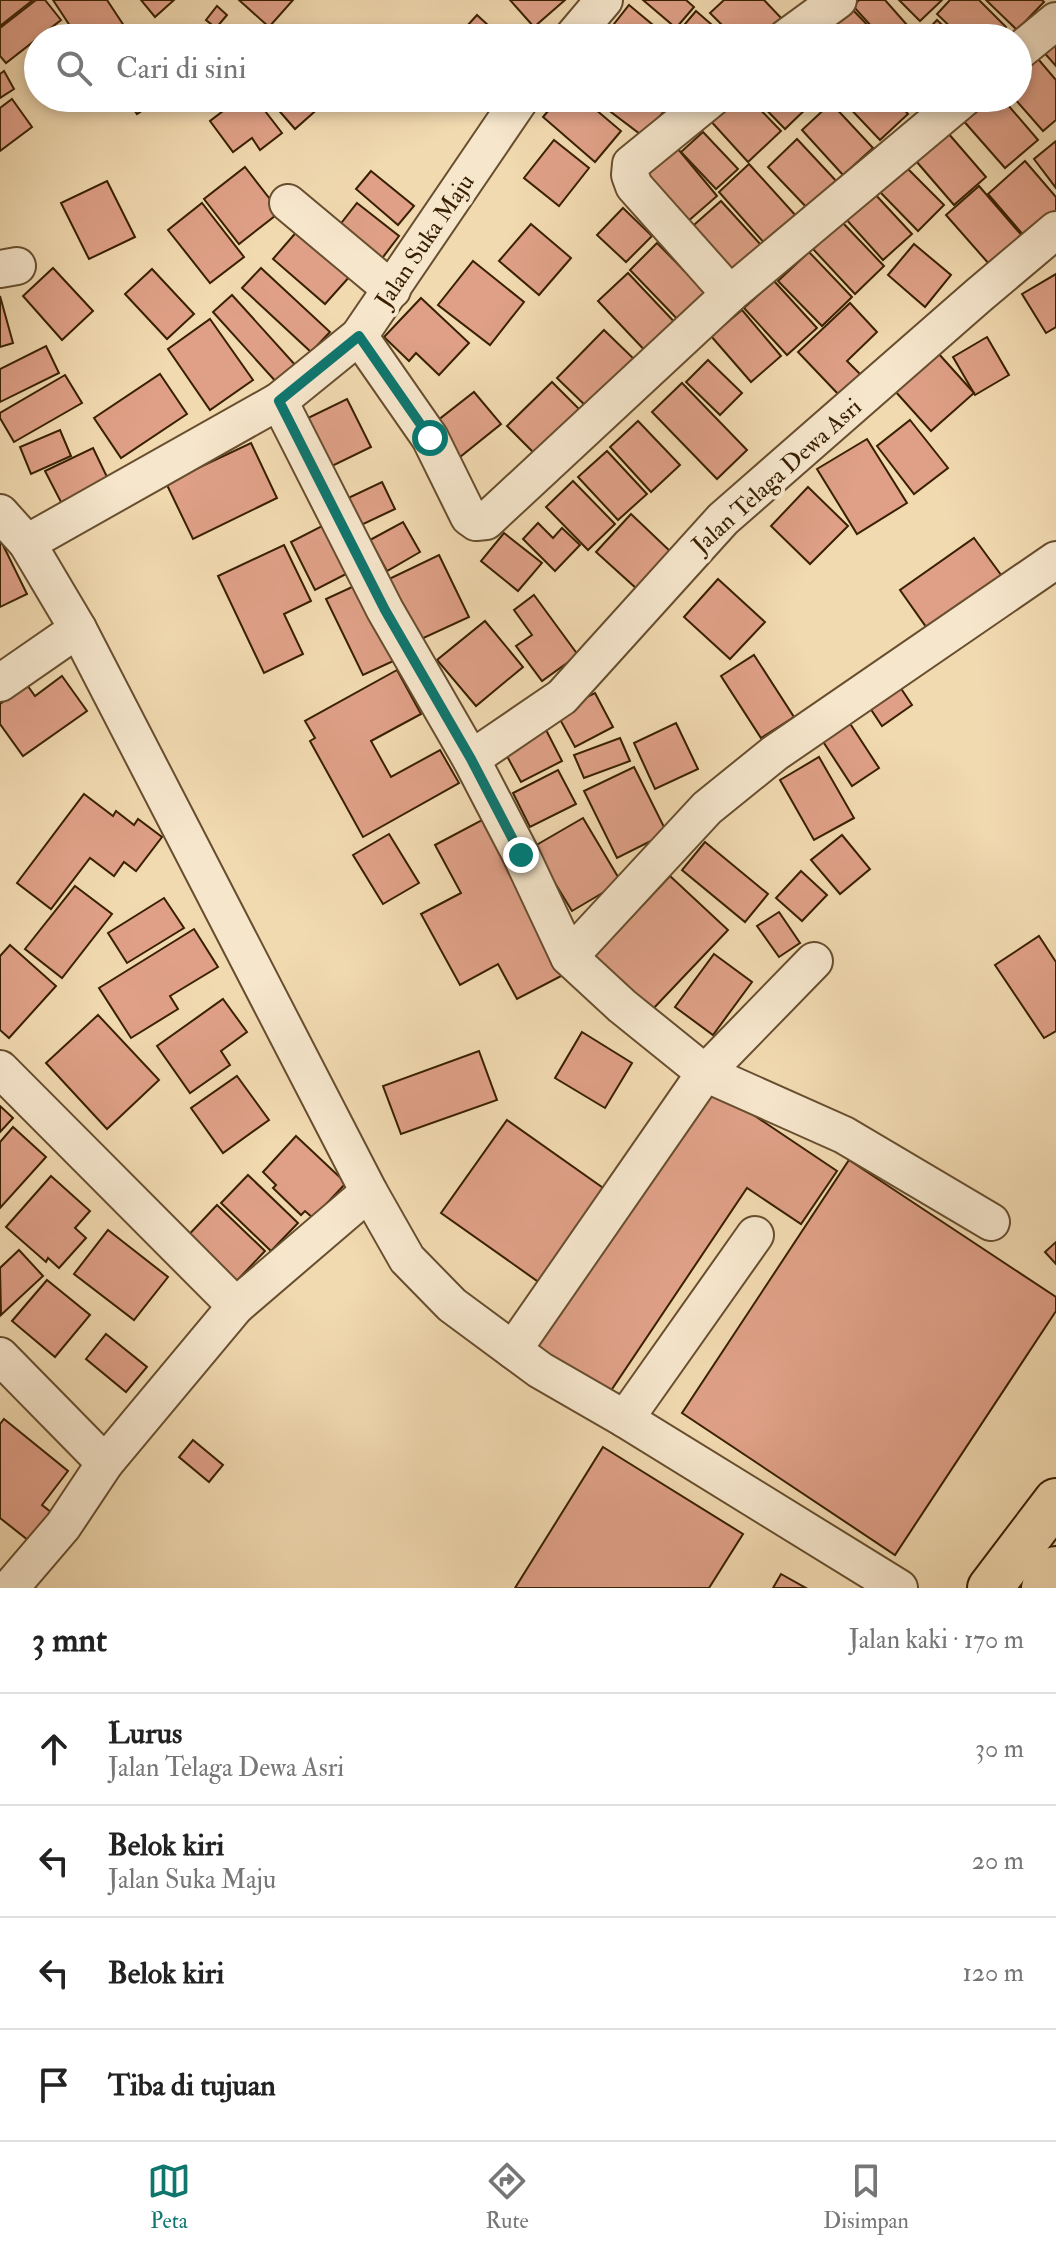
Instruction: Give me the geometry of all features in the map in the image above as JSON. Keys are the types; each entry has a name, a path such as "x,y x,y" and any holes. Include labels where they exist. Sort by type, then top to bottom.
{"highway":[{"path":"990,1588 1056,1501"},
{"path":"1044,1588 1056,1569"}],"street":[{"path":"584,24 604,0"},
{"path":"791,20 838,0"},
{"path":"1032,41 1056,21"},
{"name":"Jalan Suka Maju","path":"27,543 279,401 359,336 512,112"},
{"path":"695,112 631,164 630,175 634,186 730,294"},
{"path":"359,336 430,438 469,517 476,522 486,521 730,294 947,112"},
{"path":"288,203 392,290"},
{"name":"Jalan Telaga Dewa Asri","path":"471,759 562,697 723,519 1056,230"},
{"path":"279,401 385,610 471,759 569,957 622,1006 705,1073 844,1135 991,1222"},
{"path":"0,513 27,543 78,629 369,1192 407,1259 452,1305 540,1370 899,1588"},
{"path":"569,957 707,808 775,753 1056,560"},
{"path":"0,683 78,629"},
{"path":"513,1350 705,1073 814,961"},
{"path":"0,1069 236,1306"},
{"path":"10,1588 63,1526 105,1463 236,1306 369,1192"},
{"path":"625,1419 755,1235"},
{"path":"0,1356 105,1463"}],"building":[{"path":"0,0 33,0 0,26"},
{"path":"36,0 45,0 61,20 56,24 24,24 24,49 6,63 0,56 0,28"},
{"path":"53,0 107,0 123,24 69,24"},
{"path":"141,0 174,0 155,17"},
{"path":"239,0 293,0 272,24 266,24"},
{"path":"510,0 565,0 537,24 531,24"},
{"path":"643,0 686,0 694,7 679,24 671,24"},
{"path":"724,0 764,0 784,21 781,24 721,24 710,13"},
{"path":"859,0 885,0 906,24 869,24 853,6"},
{"path":"899,0 942,0 920,21"},
{"path":"950,0 979,0 1003,24 947,24 937,14"},
{"path":"986,0 1044,2 1023,24 1011,24"},
{"path":"629,5 652,24 614,24"},
{"path":"217,6 227,15 219,24 211,24 206,20"},
{"path":"850,7 866,24 832,24"},
{"path":"696,11 711,24 685,24"},
{"path":"477,15 487,24 469,24"},
{"path":"1056,35 1056,66 1040,48"},
{"path":"1032,54 1056,80 1056,120 1043,131 1026,112 1032,112"},
{"path":"4,71 14,89 0,98 0,74"},
{"path":"12,99 32,127 0,151 0,108"},
{"path":"222,112 266,112 282,133 260,150 252,138 233,152 210,121"},
{"path":"280,112 314,112 295,129"},
{"path":"547,112 599,112 621,131 595,162 543,117"},
{"path":"611,112 663,112 644,137"},
{"path":"714,112 763,112 781,131 748,162 708,118"},
{"path":"769,112 803,112 785,129"},
{"path":"821,112 839,112 873,148 843,175 802,130"},
{"path":"853,112 906,112 908,114 880,140"},
{"path":"968,112 1014,112 1038,140 1005,168 961,118"},
{"path":"703,132 738,169 716,189 681,152"},
{"path":"948,133 986,177 954,205 916,161"},
{"path":"797,139 839,184 810,211 768,167"},
{"path":"554,140 589,168 559,206 524,178"},
{"path":"1056,141 1056,188 1034,159"},
{"path":"673,143 717,196 679,229 634,176"},
{"path":"1025,161 1056,197 1056,222 1031,244 988,194"},
{"path":"749,164 797,217 766,245 719,192"},
{"path":"245,167 280,212 239,244 204,199"},
{"path":"906,167 944,205 918,231 880,192"},
{"path":"371,171 414,206 398,225 356,189"},
{"path":"107,181 135,237 89,259 61,203"},
{"path":"979,186 1030,245 997,273 946,215"},
{"path":"873,192 912,234 883,260 845,218"},
{"path":"721,201 761,245 726,276 686,232"},
{"path":"202,203 244,257 210,283 168,230"},
{"path":"357,203 399,236 377,265 335,231"},
{"path":"623,208 652,236 626,262 597,235"},
{"path":"842,222 884,266 855,294 813,249"},
{"path":"531,224 571,258 539,295 499,261"},
{"path":"299,229 351,275 325,304 273,259"},
{"path":"657,243 713,300 685,327 630,270"},
{"path":"914,244 951,275 925,307 888,275"},
{"path":"809,252 852,297 822,326 778,281"},
{"path":"473,261 524,302 490,345 438,305"},
{"path":"53,268 93,311 62,340 23,296"},
{"path":"261,268 330,332 311,352 242,288"},
{"path":"152,269 194,314 167,339 125,294"},
{"path":"628,273 681,329 651,357 598,301"},
{"path":"1056,274 1056,327 1046,333 1022,294"},
{"path":"774,281 817,328 787,355 744,308"},
{"path":"232,295 297,367 278,384 213,312"},
{"path":"0,296 13,343 0,347"},
{"path":"421,298 469,343 439,375 416,353 409,361 384,337"},
{"path":"850,303 877,332 847,361 862,376 840,396 798,352"},
{"path":"742,310 781,356 751,382 711,336"},
{"path":"210,319 253,380 210,410 168,349"},
{"path":"604,330 636,361 590,410 557,378"},
{"path":"987,337 1009,375 975,395 953,357"},
{"path":"46,346 59,373 0,402 0,369"},
{"path":"938,353 974,393 931,431 895,391"},
{"path":"708,360 742,393 720,415 686,382"},
{"path":"160,374 187,414 121,458 94,418"},
{"path":"65,375 82,403 14,442 0,413"},
{"path":"552,382 584,414 539,458 507,426"},
{"path":"682,383 747,450 717,479 652,412"},
{"path":"474,392 501,424 455,461 428,428"},
{"path":"347,399 371,447 330,467 306,419"},
{"path":"910,420 948,468 914,494 877,446"},
{"path":"638,421 680,465 651,492 610,447"},
{"path":"60,430 71,456 31,474 20,447"},
{"path":"867,439 907,503 857,534 817,469"},
{"path":"251,443 277,498 193,539 166,483"},
{"path":"93,448 109,481 62,504 45,471"},
{"path":"607,451 647,494 618,520 578,477"},
{"path":"573,481 615,524 588,550 546,507"},
{"path":"382,482 395,509 357,527 344,500"},
{"path":"808,487 848,526 810,564 771,526"},
{"path":"631,514 672,553 637,589 596,552"},
{"path":"403,522 420,552 387,571 370,540"},
{"path":"538,523 553,538 562,528 580,545 555,571 523,539"},
{"path":"322,526 346,574 315,590 291,542"},
{"path":"504,533 542,563 518,591 481,561"},
{"path":"974,538 1004,579 929,631 900,590"},
{"path":"0,544 27,594 0,607"},
{"path":"284,545 311,601 284,614 303,654 264,673 218,576"},
{"path":"439,555 469,617 417,641 387,580"},
{"path":"718,579 765,622 730,659 684,617"},
{"path":"365,581 402,657 363,675 326,599"},
{"path":"534,595 578,655 542,681 516,646 532,635 514,610"},
{"path":"485,621 523,667 476,706 437,660"},
{"path":"754,655 794,717 761,738 721,676"},
{"path":"397,670 421,714 371,741 391,777 440,750 459,783 363,837 310,741 315,738 305,721"},
{"path":"62,676 87,711 23,756 0,724 0,704 27,685 35,696"},
{"path":"898,684 912,705 882,726 868,705"},
{"path":"595,693 613,727 575,747 556,712"},
{"path":"849,722 879,768 852,786 822,740"},
{"path":"676,723 698,769 655,789 634,743"},
{"path":"544,726 562,761 521,782 502,747"},
{"path":"620,738 630,761 584,778 574,755"},
{"path":"819,757 854,818 814,840 780,780"},
{"path":"634,767 667,833 617,858 584,791"},
{"path":"558,770 576,804 530,827 513,793"},
{"path":"84,794 113,816 116,811 134,825 138,819 162,837 136,871 124,862 114,876 90,858 51,909 17,883"},
{"path":"583,818 621,882 572,911 533,847"},
{"path":"482,820 565,974 517,999 498,964 460,985 421,914 461,893 435,845"},
{"path":"389,834 419,883 383,904 353,855"},
{"path":"842,835 870,869 840,894 811,860"},
{"path":"705,842 768,894 745,922 682,870"},
{"path":"801,871 827,895 802,921 776,898"},
{"path":"670,876 728,930 651,1011 594,957"},
{"path":"75,886 112,914 62,978 25,949"},
{"path":"164,898 184,928 127,963 108,933"},
{"path":"779,912 800,943 779,957 757,926"},
{"path":"194,929 218,967 170,996 178,1009 131,1038 99,988"},
{"path":"1039,936 1056,962 1056,1031 1044,1038 995,965"},
{"path":"10,945 56,986 9,1038 0,1030 0,956"},
{"path":"714,954 752,982 713,1035 675,1007"},
{"path":"223,999 247,1032 221,1051 230,1065 190,1093 157,1046"},
{"path":"98,1015 159,1080 107,1129 46,1063"},
{"path":"582,1032 632,1063 605,1108 555,1078"},
{"path":"479,1051 497,1100 401,1134 383,1086"},
{"path":"237,1076 269,1120 223,1153 191,1108"},
{"path":"709,1085 837,1171 801,1224 747,1188 606,1398 532,1349"},
{"path":"0,1106 13,1118 0,1132"},
{"path":"507,1120 606,1190 540,1283 441,1213"},
{"path":"13,1127 46,1157 0,1208 0,1142"},
{"path":"296,1136 346,1183 313,1218 305,1211 301,1215 273,1188 276,1185 263,1172"},
{"path":"849,1160 1056,1297 1056,1311 895,1555 682,1413"},
{"path":"248,1175 298,1223 271,1251 221,1203"},
{"path":"51,1176 90,1211 75,1228 86,1238 59,1268 48,1258 46,1262 6,1227"},
{"path":"217,1205 265,1251 229,1289 181,1243"},
{"path":"108,1230 168,1277 134,1320 74,1274"},
{"path":"1056,1242 1056,1264 1045,1252"},
{"path":"19,1250 43,1276 1,1315 0,1268"},
{"path":"47,1280 90,1315 55,1357 12,1321"},
{"path":"106,1334 147,1367 126,1392 86,1359"},
{"path":"4,1419 68,1471 42,1505 56,1516 33,1544 0,1518 0,1424"},
{"path":"193,1440 223,1465 209,1482 179,1457"},
{"path":"603,1447 743,1534 709,1588 515,1588"},
{"path":"781,1574 806,1588 773,1588"}],"route":[{"path":"430,438 359,336 279,401 385,610 471,759 521,855"}]}
